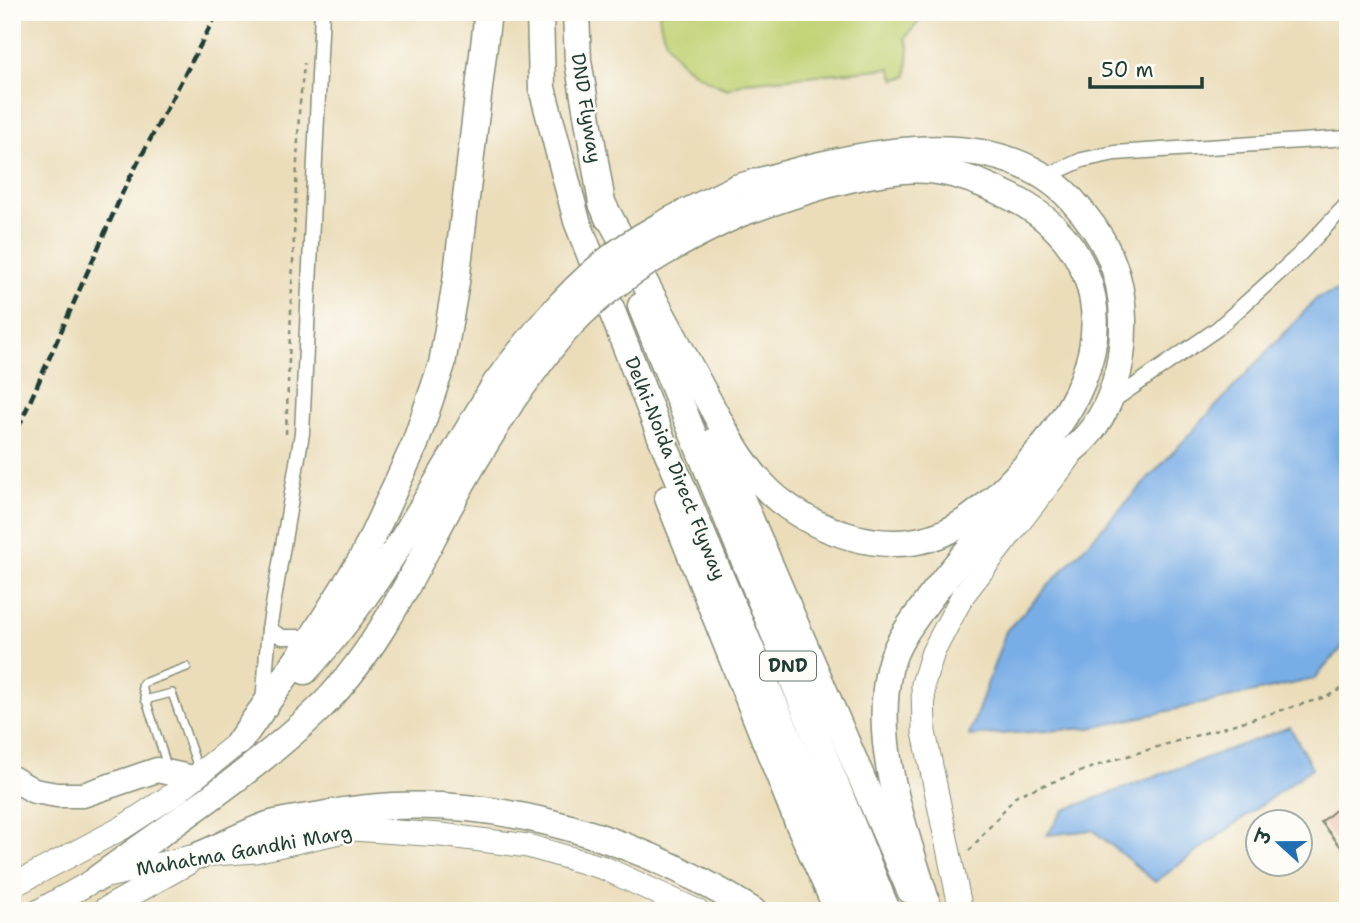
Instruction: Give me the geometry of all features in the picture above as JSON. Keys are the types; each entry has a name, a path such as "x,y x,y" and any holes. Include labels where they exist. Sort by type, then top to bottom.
{"highway":[{"path":"239,742 312,637 363,556 415,444 442,364 456,282 488,12"},
{"name":"Delhi-Noida Direct Flyway","path":"540,12 542,88 577,221 661,437 862,911"},
{"name":"DND Flyway","path":"576,12 578,61 602,203"},
{"path":"239,742 339,634 504,391 565,330 619,283 738,200 849,159 929,148 997,157 1026,168 1066,194 1090,220 1105,242 1116,270 1122,300 1123,340 1119,371 1108,404 1082,442 1043,471 968,546 898,645 889,669 884,743 929,911"},
{"path":"602,203 670,332 749,469 778,500 824,527 878,543 927,539 949,531 995,499 1042,448 1072,404 1083,380 1090,351 1092,302 1080,256 1067,237 1026,204 969,176 904,170 738,200"},
{"name":"Delhi-Noida Direct Flyway","path":"602,203 687,422 887,911"},
{"path":"615,319 628,400 792,807 838,911"},
{"path":"670,332 860,781 919,911"},
{"path":"98,878 258,760 319,709 361,657 408,583 455,496 504,391"},
{"path":"12,779 34,791 83,794 157,770 196,776"},
{"path":"200,855 270,825 358,807 405,804 457,806 499,811 560,825 621,844 700,880 753,911"}],"main road":[{"path":"961,911 923,732 923,684 933,652 963,595 1082,442"},
{"path":"12,886 122,828 239,742"},
{"name":"Mahatma Gandhi Marg","path":"39,911 98,878 200,855 255,851 353,829 441,835 528,846 604,868 697,911"},
{"path":"102,911 143,890 200,855"}],"street":[{"path":"263,705 263,678 269,629 302,433 322,12"},
{"path":"1042,178 1082,160 1115,153 1348,138"},
{"path":"1108,404 1217,329 1300,254 1348,204"},
{"path":"269,629 282,637 312,637"}],"lane":[{"path":"169,770 145,700 144,683 187,667"},
{"path":"145,700 172,693 196,776"}],"path":[{"path":"286,438 299,113 304,54"},
{"path":"949,857 968,852 978,844 1017,795 1107,762 1326,697 1348,685"}],"green space":[{"path":"659,12 927,12 905,38 909,46 907,76 895,80 890,68 746,82 727,89 701,77 680,61 666,40"}],"water":[{"path":"1348,287 1348,641 1314,679 1091,728 969,736 1006,631 1318,297"},
{"path":"1290,727 1312,768 1257,808 1244,808 1244,817 1155,882 1093,830 1047,835 1064,810"}],"building":[{"path":"1348,800 1348,856 1321,822"}],"railway":[{"path":"12,442 126,185 218,12"}]}
